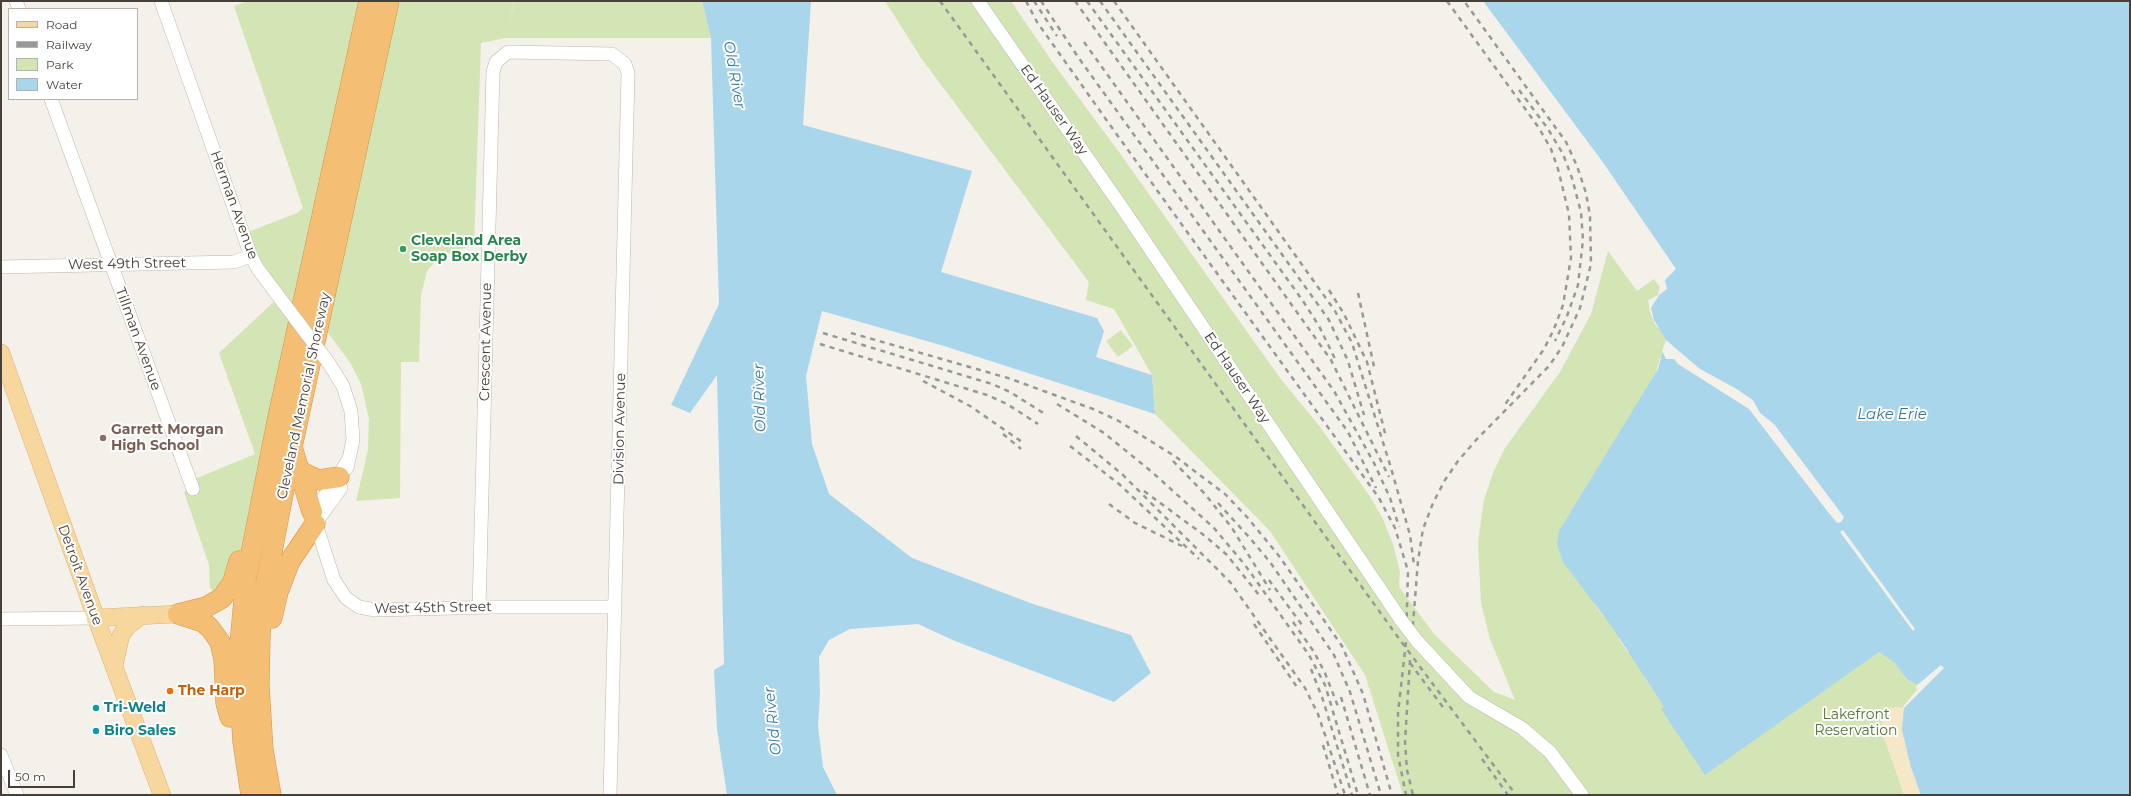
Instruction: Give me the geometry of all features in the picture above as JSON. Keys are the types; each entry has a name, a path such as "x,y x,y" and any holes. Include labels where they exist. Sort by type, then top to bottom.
{"highway":[{"name":"Cleveland Memorial Shoreway","path":"251,795 247,774 240,693 239,660 242,610 249,562 278,417 369,1"},
{"name":"Cleveland Memorial Shoreway","path":"271,795 260,718 260,636 267,572 292,447 389,1"},
{"path":"178,614 211,605 222,598 233,582 238,568 252,497 278,417"},
{"path":"280,795 270,710 269,668 271,623 278,592 290,561 313,518 292,447"},
{"path":"299,470 311,478 319,480 344,468"},
{"path":"178,614 203,622 210,628 220,642 224,659 226,703 247,774"}],"main road":[{"name":"Detroit Avenue","path":"1,355 162,795"},
{"path":"96,618 178,614"},
{"path":"114,666 121,635 142,615"}],"street":[{"name":"Herman Avenue","path":"161,1 251,256 258,269 340,380 350,405 353,432 344,468 313,518"},
{"name":"Ed Hauser Way","path":"978,1 1123,209 1401,620 1417,641 1469,697 1522,728 1550,752 1582,795"},
{"name":"Division Avenue","path":"503,55 508,52 612,54 624,64 628,73 616,607 610,795"},
{"name":"Crescent Avenue","path":"479,607 493,72 496,62 503,55"},
{"name":"Tillman Avenue","path":"51,100 193,489"},
{"name":"West 49th Street","path":"1,266 234,262 251,256"},
{"name":"Herman Avenue","path":"313,518 340,488 345,478 344,468"},
{"name":"West 45th Street","path":"313,518 336,584 346,598 359,607 375,610 479,607 616,607"},
{"path":"1,619 96,618"},
{"path":"1,755 17,795"}],"green space":[{"path":"248,1 369,1 252,497 238,568 222,598 210,588 209,565 184,492 193,489 190,481 255,454 219,353 279,297 243,234 297,213 303,208 234,6"},
{"name":"Cleveland Area Soap Box Derby","path":"399,1 513,1 513,7 506,38 481,43 474,245 440,256 427,271 421,295 419,362 401,362 400,498 356,501 368,450 369,419 361,384 351,364 326,330"},
{"path":"514,1 702,1 711,38 506,38"},
{"name":"Lakefront Reservation","path":"885,1 1011,1 1053,63 1119,152 1280,378 1320,427 1369,495 1383,519 1393,544 1400,572 1399,587 1435,635 1494,692 1515,700 1490,639 1481,603 1478,542 1484,500 1493,473 1505,448 1560,372 1591,314 1608,251 1637,291 1654,279 1659,286 1660,285 1658,295 1648,300 1650,312 1655,324 1719,399 1660,358 1656,373 1707,517 1593,602 1603,616 1766,496 1782,519 1619,639 1628,653 1790,535 1807,557 1644,677 1664,706 1878,645 2054,795 1403,795 1365,675 1270,531 1155,414 1152,375 1114,309 1086,300 1089,282 921,58"},
{"path":"1121,330 1133,346 1118,357 1106,341"}],"sand":[{"path":"1889,708 1904,708 1902,730 1911,767 1921,795 1904,795 1883,735 1882,723 1884,713"}],"water":[{"name":"Old River","path":"702,1 811,1 803,125 972,171 941,272 1097,318 1104,331 1096,357 1152,375 1155,414 944,346 822,311 806,376 812,444 829,494 912,558 1033,604 1131,635 1151,673 1114,702 955,641 918,624 850,629 829,640 819,657 820,694 818,726 823,767 837,795 727,795 717,729 714,670 724,664 717,375 690,413 671,405 719,304 711,38"},
{"name":"Lake Erie","path":"1483,1 2130,1 2130,795 1921,795 1911,767 1902,730 1904,708 1920,691 1918,685 1907,679 1894,662 1879,652 1705,775 1661,709 1664,707 1612,627 1563,562 1557,544 1559,531 1658,369 1666,340 1654,320 1651,308 1659,295 1667,289 1665,280 1676,269 1602,161"}],"pier":[{"path":"1666,340 1700,369 1735,388 1753,400 1760,413 1774,424 1844,517 1841,522 1837,523 1828,512 1749,409 1678,364 1674,359 1666,359 1662,351"},
{"path":"1843,530 1915,629 1913,631 1840,532"},
{"path":"1941,665 1944,668 1904,708 1902,708 1917,690 1916,686"}],"railway":[{"path":"940,1 1400,640 1516,795"},
{"path":"1026,1 1037,22 1110,125 1379,498 1395,528 1408,571 1406,642 1398,713 1398,755 1406,795"},
{"path":"1034,1 1057,36"},
{"path":"1041,1 1078,57 1348,432 1376,488"},
{"path":"1075,1 1331,360 1389,477"},
{"path":"1087,1 1303,301 1319,326 1336,361"},
{"path":"1100,1 1329,320 1348,361 1364,415"},
{"path":"1114,1 1335,311 1352,343 1391,468 1410,535 1414,565"},
{"path":"1447,1 1539,128 1551,149 1558,169 1569,214 1571,258 1563,305 1554,329 1544,349 1504,406"},
{"path":"1412,636 1418,561 1423,529 1433,503 1445,480 1458,461 1477,439 1549,366 1562,347 1580,308 1591,264 1590,216 1586,193 1577,166 1566,142 1464,1"},
{"path":"1084,42 1334,391 1374,463 1390,498 1399,527"},
{"path":"1519,90 1548,129 1563,154 1572,178 1581,212 1583,240 1578,285 1567,316 1555,341"},
{"path":"1329,290 1344,314 1367,362 1386,437"},
{"path":"1358,293 1375,371"},
{"path":"823,333 992,384 1010,392 1045,414"},
{"path":"851,333 1008,378 1093,409 1117,420 1176,457 1225,494 1247,517 1279,556 1342,646 1363,694 1392,795"},
{"path":"820,344 987,395 1007,404 1038,424"},
{"path":"923,381 970,406 1025,444"},
{"path":"1057,404 1104,433 1152,472 1214,528 1245,565 1309,655 1325,685 1358,795"},
{"path":"1003,434 1021,449"},
{"path":"1076,436 1123,475 1230,582 1305,688 1318,714 1345,795"},
{"path":"1070,446 1119,484 1199,559"},
{"path":"1173,461 1205,494 1232,528 1270,590"},
{"path":"1144,491 1205,536 1227,555 1259,595"},
{"path":"1218,503 1270,562 1334,655 1350,692 1381,795"},
{"path":"1109,504 1135,523 1182,546"},
{"path":"1269,580 1302,625"},
{"path":"1293,622 1314,652 1325,673 1339,709"},
{"path":"1254,624 1299,690"},
{"path":"1410,660 1405,742 1407,770 1413,795"},
{"path":"1410,663 1445,710"},
{"path":"1311,669 1323,700 1352,795"},
{"path":"1341,697 1370,795"},
{"path":"1323,745 1338,795"},
{"path":"1482,759 1508,795"}],"place":[{"name":"Cleveland Area Soap Box Derby","path":"403,249"},
{"name":"Garrett Morgan High School","path":"103,438"},
{"name":"The Harp","path":"170,691"},
{"name":"Tri-Weld","path":"96,708"},
{"name":"Biro Sales","path":"96,731"}]}
